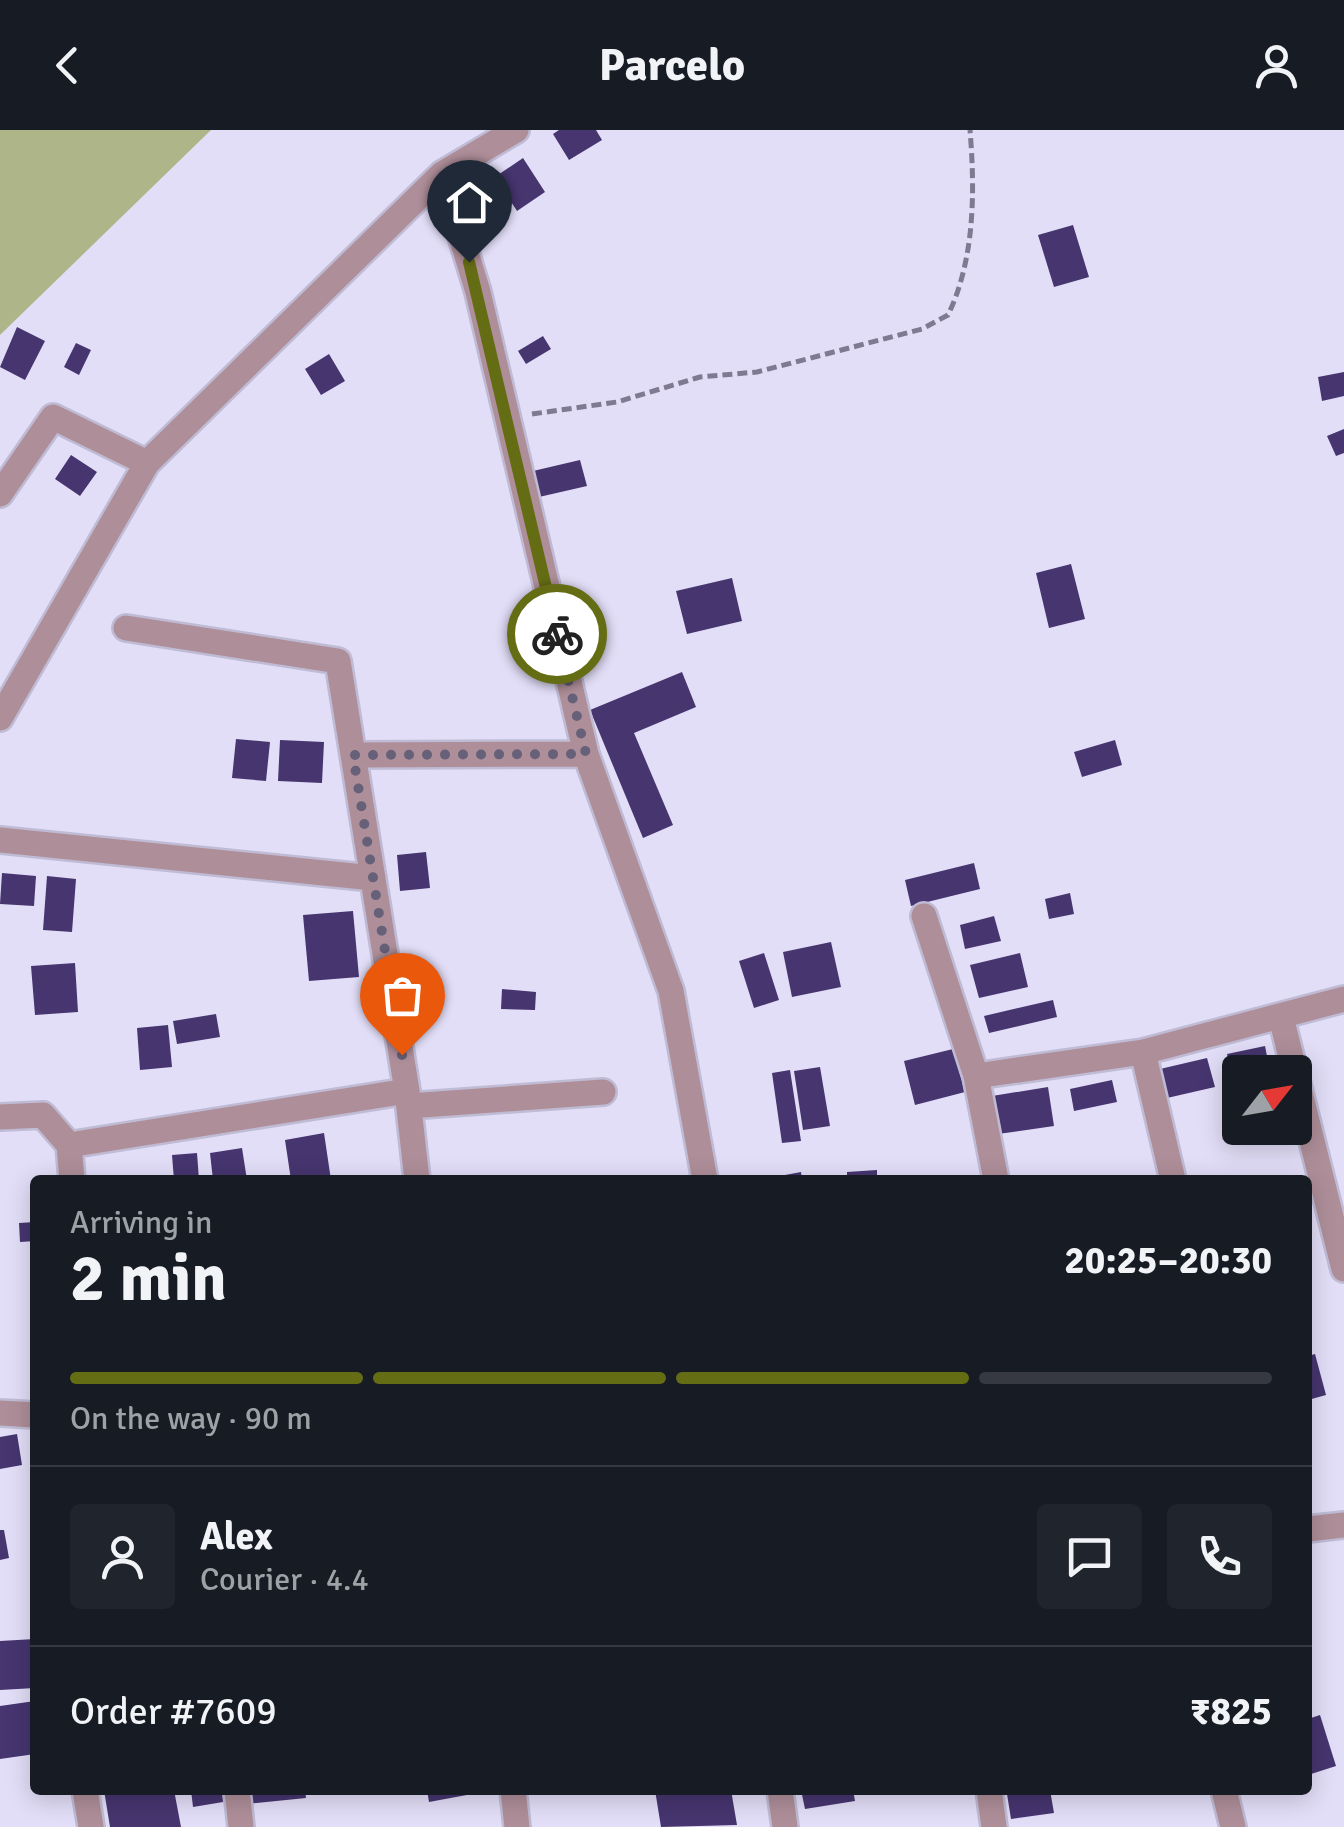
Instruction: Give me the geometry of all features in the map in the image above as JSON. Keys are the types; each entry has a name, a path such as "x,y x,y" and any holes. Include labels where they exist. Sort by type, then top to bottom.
{"street":[{"path":"0,718 148,462 442,174 516,130"},
{"path":"442,174 478,292 586,754 671,991 704,1175"},
{"path":"0,494 52,417 148,462"},
{"path":"126,628 338,661 408,1098 416,1175"},
{"path":"353,755 586,754"},
{"path":"0,840 373,878"},
{"path":"924,916 976,1076 995,1175"},
{"path":"976,1076 1143,1052 1344,999"},
{"path":"1281,1016 1344,1269"},
{"path":"1143,1052 1172,1175"},
{"path":"70,1145 408,1098 603,1092"},
{"path":"0,1117 43,1115 70,1145 72,1175"},
{"path":"0,1413 30,1415"},
{"path":"1312,1529 1344,1525"},
{"path":"86,1795 91,1827"},
{"path":"238,1795 242,1827"},
{"path":"514,1795 517,1827"},
{"path":"781,1795 785,1827"},
{"path":"991,1795 994,1827"},
{"path":"1225,1795 1233,1827"}],"path":[{"path":"506,423 536,413 617,402 700,376 757,372 794,358 922,329 948,315 967,260 973,168 970,130"}],"green space":[{"path":"0,130 211,130 0,335"}],"building":[{"path":"559,130 596,130 602,140 569,160 553,134"},
{"path":"523,158 545,192 517,211 495,177"},
{"path":"482,178 502,206 475,224 456,197"},
{"path":"1073,225 1089,277 1054,287 1038,235"},
{"path":"17,327 45,341 25,380 0,367"},
{"path":"543,336 551,349 526,364 518,351"},
{"path":"76,343 91,350 79,375 64,367"},
{"path":"329,354 345,381 321,395 305,369"},
{"path":"1344,372 1344,396 1322,401 1318,377"},
{"path":"1344,429 1344,453 1336,456 1327,436"},
{"path":"71,455 97,472 80,496 55,479"},
{"path":"580,460 587,486 539,497 533,471"},
{"path":"1071,564 1085,619 1049,628 1036,573"},
{"path":"732,578 742,621 687,634 676,591"},
{"path":"682,672 696,707 634,733 673,825 643,838 590,710"},
{"path":"236,739 270,742 266,781 232,778"},
{"path":"280,740 324,742 322,783 278,781"},
{"path":"1115,740 1122,765 1082,777 1074,752"},
{"path":"426,852 430,888 400,891 397,855"},
{"path":"974,863 980,889 911,906 905,880"},
{"path":"2,873 36,876 34,906 0,904"},
{"path":"47,876 76,879 72,932 43,930"},
{"path":"1070,893 1074,914 1049,919 1045,899"},
{"path":"353,911 359,977 309,981 303,915"},
{"path":"994,916 1001,941 965,949 960,925"},
{"path":"831,942 841,987 792,997 783,952"},
{"path":"764,953 779,1000 754,1008 739,961"},
{"path":"1020,953 1028,987 979,998 970,965"},
{"path":"75,963 78,1012 35,1015 31,966"},
{"path":"502,989 536,992 535,1010 501,1009"},
{"path":"1053,1000 1057,1017 989,1033 984,1016"},
{"path":"216,1014 220,1037 177,1044 173,1021"},
{"path":"168,1025 172,1067 140,1070 137,1028"},
{"path":"1265,1046 1267,1055 1227,1055"},
{"path":"953,1049 965,1092 915,1105 904,1061"},
{"path":"1207,1058 1215,1087 1167,1098 1160,1069"},
{"path":"820,1067 830,1126 803,1130 794,1071"},
{"path":"790,1070 801,1141 782,1143 772,1073"},
{"path":"1112,1080 1117,1102 1074,1111 1070,1089"},
{"path":"1048,1087 1054,1126 998,1134 992,1096"},
{"path":"324,1133 330,1175 290,1175 285,1140"},
{"path":"242,1148 246,1175 212,1175 210,1153"},
{"path":"197,1153 199,1175 174,1175 172,1155"},
{"path":"877,1170 877,1175 847,1175"},
{"path":"30,1222 30,1241 20,1242 19,1223"},
{"path":"1315,1354 1326,1395 1312,1399"},
{"path":"17,1434 22,1465 0,1469 0,1437"},
{"path":"0,1530 4,1530 9,1558 0,1560"},
{"path":"30,1639 30,1688 0,1690 0,1641"},
{"path":"30,1702 30,1755 0,1759 0,1706"},
{"path":"1320,1715 1336,1766 1312,1774 1312,1718"},
{"path":"105,1795 175,1795 181,1827 110,1827"},
{"path":"192,1795 222,1795 223,1802 193,1807"},
{"path":"246,1795 306,1795 306,1798 247,1804"},
{"path":"428,1795 467,1795 429,1802"},
{"path":"656,1795 732,1795 737,1825 661,1827"},
{"path":"802,1795 854,1795 855,1801 805,1809"},
{"path":"1007,1795 1051,1795 1054,1813 1011,1819"}],"way so far":[{"path":"402,1055 353,755 586,754 557,634"}],"route":[{"path":"469,262 557,634"}]}
